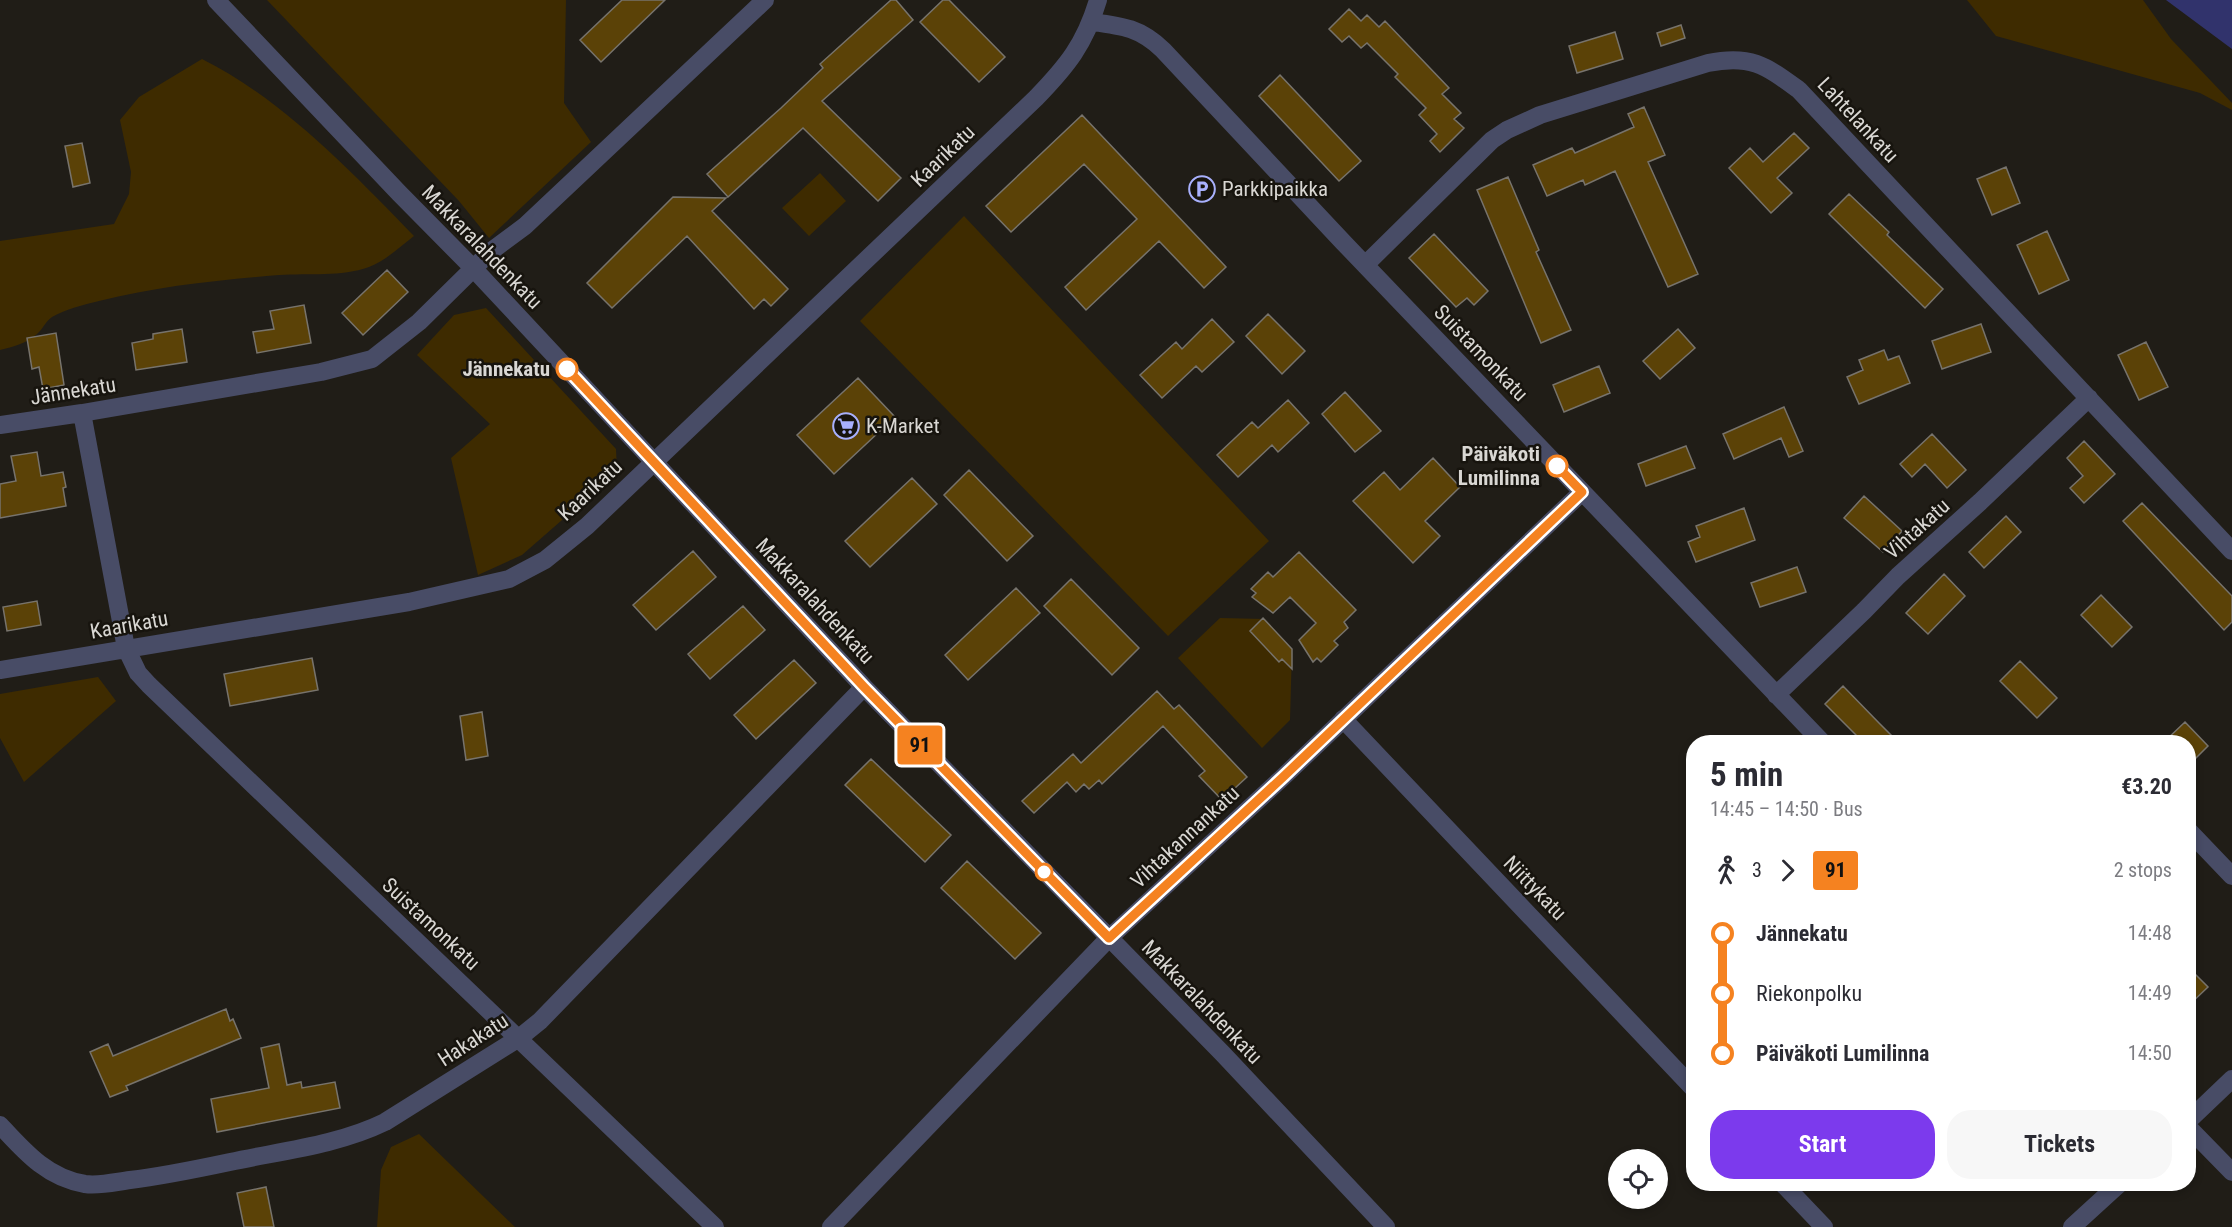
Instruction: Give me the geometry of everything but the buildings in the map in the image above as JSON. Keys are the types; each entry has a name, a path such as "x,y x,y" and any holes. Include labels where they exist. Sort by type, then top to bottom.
{"street":[{"name":"Makkaralahdenkatu","path":"216,0 473,268 864,687 1223,1054 1386,1227"},
{"name":"Jännekatu","path":"0,425 321,372 372,359 419,322 490,252 525,225 765,0"},
{"name":"Kaarikatu","path":"0,670 409,602 509,579 527,571 560,548 587,525 1036,98 1079,49 1092,22 1098,0"},
{"name":"Suistamonkatu","path":"1092,22 1135,30 1153,41 1815,735"},
{"name":"Lahtelankatu","path":"1365,265 1492,140 1507,129 1540,115 1708,63 1724,60 1756,62 1768,67 1799,90 2232,551"},
{"name":"Vihtakatu","path":"1776,695 1898,576 2089,398"},
{"name":"Suistamonkatu","path":"82,413 126,648 138,673 361,890 715,1227"},
{"name":"Vihtakannankatu","path":"831,1227 1109,938 1582,492"},
{"name":"Hakakatu","path":"0,1125 31,1158 50,1172 85,1184 103,1184 170,1175 366,1131 403,1112 519,1038 540,1021 864,687"},
{"name":"Niittykatu","path":"1343,719 1686,1081"},
{"path":"2196,839 2232,876"},
{"path":"2196,1113 2232,1079"},
{"path":"2196,1135 2232,1172"},
{"path":"1790,1191 1824,1227"},
{"path":"2072,1227 2111,1191"}],"shaded area":[{"path":"267,0 566,0 564,103 591,142 489,238 459,201"},
{"path":"1967,0 2143,0 2171,39 2232,103 2232,110 2200,93 1996,36"},
{"path":"2166,0 2232,0 2232,49"},
{"path":"202,59 260,94 315,138 414,236 381,261 358,270 189,284 144,291 81,306 52,317 29,340 0,350 0,241 114,224 129,194 131,172 120,120 139,97"},
{"path":"820,173 846,201 809,236 782,208"},
{"path":"964,216 1269,541 1168,636 860,321"},
{"path":"486,308 616,449 617,472 522,555 478,575 451,458 490,424 417,355 454,315"},
{"path":"1220,618 1265,619 1292,649 1290,720 1262,748 1178,658"},
{"path":"98,677 116,701 24,782 0,738 0,694"},
{"path":"419,1134 515,1227 377,1227 381,1170 391,1147"}],"bus line":[{"name":"91","path":"567,369 864,687 1109,938 1282,778 1582,492 1557,466"}],"place":[{"name":"Parkkipaikka","path":"1202,189"},
{"name":"Jännekatu","path":"567,369"},
{"name":"K-Market","path":"846,426"},
{"name":"Päiväkoti Lumilinna","path":"1557,466"}]}
